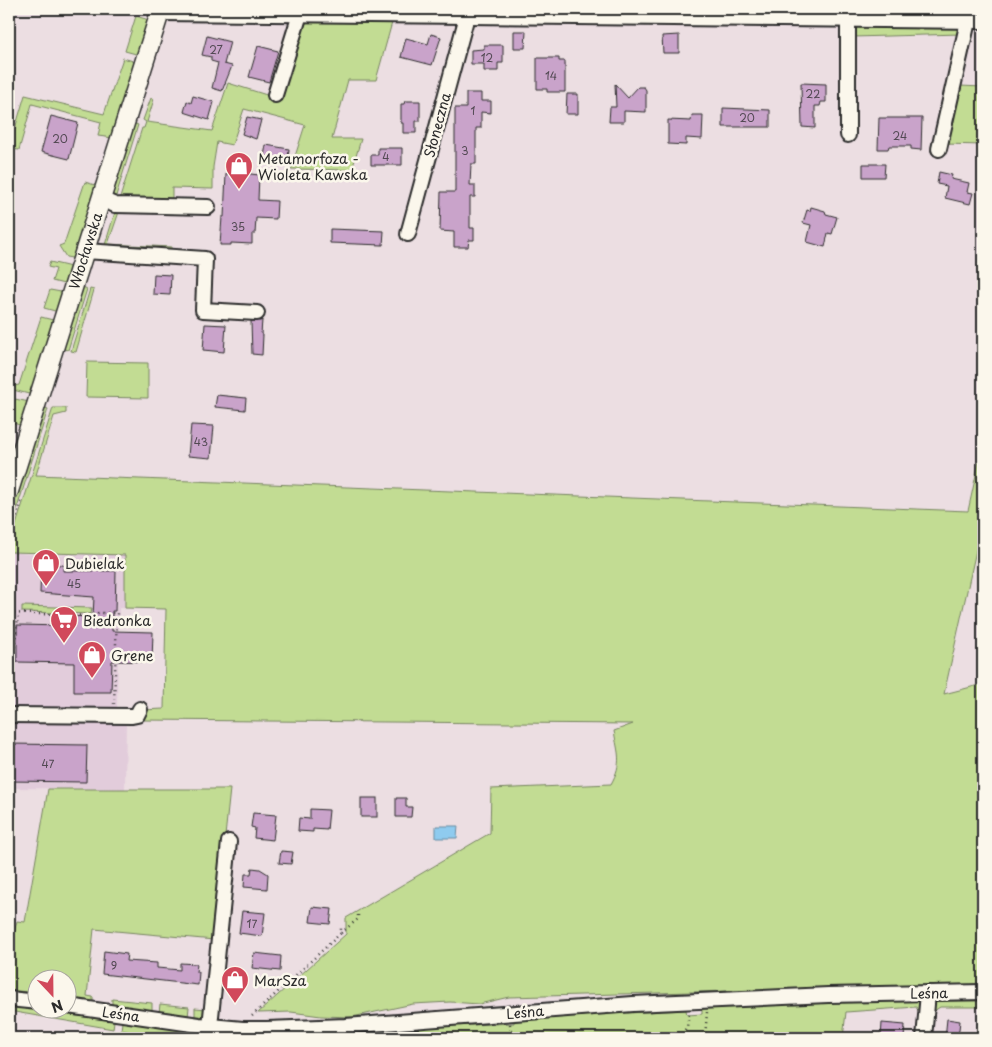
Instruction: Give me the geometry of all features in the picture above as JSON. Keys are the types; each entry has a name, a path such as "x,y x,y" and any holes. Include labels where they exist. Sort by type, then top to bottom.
{"main road":[{"name":"Włocławska","path":"9,491 161,11"}],"street":[{"path":"161,11 467,16 518,12 794,14 848,20 983,21"},
{"path":"275,94 300,14"},
{"name":"Słoneczna","path":"408,234 467,16"},
{"path":"848,20 848,135"},
{"path":"938,149 968,21"},
{"path":"101,199 115,205 208,207"},
{"path":"84,251 205,259 203,310 256,313"},
{"path":"9,714 132,716 137,715 140,710"},
{"path":"210,1026 229,842"},
{"name":"Leśna","path":"78,1007 210,1026 235,1032 346,1026 633,1004 828,995 983,992"},
{"path":"924,1038 928,993"},
{"path":"9,998 28,1001"}],"path":[{"path":"9,613 96,616 98,613 117,613 114,704 112,705"},
{"path":"9,666 13,659 18,617"},
{"path":"235,1032 358,919 358,911"},
{"path":"341,927 341,933"},
{"path":"320,946 324,950"},
{"path":"271,989 276,994"},
{"path":"705,1038 708,1006"},
{"path":"678,1038 687,1027 689,1007"},
{"path":"509,1020 512,1038"}],"shaded area":[{"path":"11,552 27,554 125,555 125,608 119,608 117,709 126,720 125,789 9,788 9,558"}],"green space":[{"path":"136,16 149,20 140,53 136,54 125,51"},
{"path":"393,19 376,80 348,80 332,139 361,139 352,170 291,169 305,125 244,109 232,145 217,142 213,167 213,189 172,188 172,202 119,201 142,128 144,128 146,122 143,120 151,98 154,99 147,122 212,131 228,83 270,96 293,20"},
{"path":"853,25 963,26 961,34 853,37"},
{"path":"123,58 133,61 135,65 113,138 98,136 101,122 32,104 19,150 9,149 25,95 104,114"},
{"path":"960,86 983,87 983,145 945,144"},
{"path":"138,125 115,199 110,194 131,126"},
{"path":"85,182 98,186 75,256 72,258 66,257 59,246 64,244"},
{"path":"116,209 120,209 108,244 172,247 172,250 104,248"},
{"path":"50,262 71,267 67,283 52,281 56,269 48,267"},
{"path":"83,287 87,289 68,350 64,349 63,345 80,289"},
{"path":"90,289 94,290 76,352 71,351"},
{"path":"50,290 61,292 63,296 59,309 55,311 44,308"},
{"path":"41,317 53,320 54,323 33,395 9,389 9,387 19,385"},
{"path":"87,362 148,363 148,398 86,397"},
{"path":"15,399 29,402 23,424 20,425 9,422"},
{"path":"53,408 66,408 66,413 54,416 36,475 968,511 983,443 983,519 944,694 983,684 983,984 509,997 479,1004 450,1002 413,1004 352,1017 321,1016 291,1012 258,1013 346,934 346,918 490,833 491,789 611,784 618,764 614,731 633,724 143,720 142,710 164,709 166,609 125,608 125,555 11,552 9,558 9,547"},
{"path":"44,409 48,409 9,534 9,513"},
{"path":"22,606 92,608 91,614 22,612"},
{"path":"48,789 230,789 214,940 94,929 87,996 93,997 93,1003 78,1001 78,970 28,970 28,992 9,990 9,950 17,921 25,922"},
{"path":"214,940 217,941 210,1009 205,1016 195,1019 195,1008 207,1009"},
{"path":"112,999 152,1003 152,1012 112,1006"},
{"path":"834,1001 921,1001 921,1011 919,1012 916,1007 846,1012 843,1038 239,1038 241,1036 514,1023 514,1021 587,1015 686,1010 687,1015 702,1014 702,1009"},
{"path":"934,1001 983,1001 983,1007 940,1007 934,1011"},
{"path":"9,1003 28,1006 28,1014 9,1011"},
{"path":"160,1004 189,1007 188,1017 159,1013"},
{"path":"78,1016 114,1021 113,1029 61,1020 78,1020"},
{"path":"122,1022 189,1031 198,1038 146,1038 146,1035 121,1030"}],"water":[{"path":"436,826 458,826 457,838 436,838"}],"building":[{"path":"514,31 526,31 525,48 514,48"},
{"path":"431,34 441,37 432,65 401,57 406,38 428,44"},
{"path":"679,35 679,53 663,53 662,36"},
{"path":"207,36 230,42 224,64 232,66 222,91 212,88 218,63 211,61 211,57 202,55"},
{"path":"484,45 503,45 503,63 498,63 498,71 484,71 484,64 471,64 471,50 484,49"},
{"path":"258,46 278,51 269,82 249,77"},
{"path":"537,58 559,58 559,61 565,61 565,92 547,92 547,89 537,89"},
{"path":"801,83 826,84 826,102 821,102 820,106 815,106 815,128 802,127"},
{"path":"615,84 628,98 638,87 644,87 646,90 646,112 624,111 624,122 609,122 610,107 616,107"},
{"path":"466,93 481,93 481,101 491,101 491,113 481,112 481,128 476,128 476,164 471,164 470,185 475,185 475,197 470,197 470,228 474,228 474,240 469,240 468,247 454,247 454,232 440,231 441,192 455,192 455,108 466,108"},
{"path":"567,94 578,94 578,114 566,114"},
{"path":"193,96 214,102 209,120 184,112 187,101 191,103"},
{"path":"405,101 420,101 420,121 416,121 416,133 403,133 401,104 404,104"},
{"path":"723,108 770,110 770,127 723,127"},
{"path":"692,115 703,115 702,139 686,138 686,145 668,144 668,120 691,121"},
{"path":"51,116 78,123 69,159 41,152"},
{"path":"247,117 261,120 256,139 242,134"},
{"path":"879,118 922,118 921,150 911,149 911,146 889,146 888,149 878,149"},
{"path":"266,145 289,149 288,160 264,156"},
{"path":"378,148 402,148 402,165 371,165 371,155 378,155"},
{"path":"863,164 885,164 884,177 863,177"},
{"path":"234,172 259,175 258,200 277,201 276,219 256,218 255,234 252,234 252,244 231,243 231,245 220,245 222,217 224,217 226,174 234,174"},
{"path":"939,172 952,175 951,179 969,183 967,192 973,193 970,204 945,198 947,186 937,184"},
{"path":"811,207 837,217 832,234 828,233 825,247 807,242 811,225 803,223 807,210 810,211"},
{"path":"330,229 384,231 383,245 330,243"},
{"path":"154,274 171,275 170,295 153,294"},
{"path":"262,320 262,355 252,354 251,321"},
{"path":"205,324 226,325 224,352 203,350"},
{"path":"217,395 246,398 245,410 215,407"},
{"path":"191,425 214,426 211,458 188,456"},
{"path":"41,564 63,565 63,571 116,571 115,611 112,611 112,631 153,632 152,662 112,661 111,692 74,692 74,663 17,662 17,625 65,626 66,616 93,617 94,597 40,593"},
{"path":"9,744 87,745 86,782 9,781"},
{"path":"361,798 377,798 377,817 361,817"},
{"path":"396,798 406,798 406,807 412,807 411,817 396,817"},
{"path":"310,809 329,810 327,830 313,829 313,832 298,831 299,818 310,819"},
{"path":"253,813 276,815 273,840 254,838 255,828 251,827"},
{"path":"281,851 293,852 291,864 279,863"},
{"path":"252,868 260,869 268,874 267,889 244,887 245,874 251,874"},
{"path":"312,907 332,909 330,924 310,922"},
{"path":"242,911 265,913 262,936 239,933"},
{"path":"104,951 127,954 126,961 157,963 157,968 180,970 180,963 197,964 196,972 199,972 198,985 102,974"},
{"path":"254,953 281,956 280,971 252,968"},
{"path":"947,1019 960,1021 958,1038 945,1038"},
{"path":"882,1023 905,1025 904,1038 881,1038"}],"place":[{"name":"Metamorfoza - Wioleta Kawska","path":"239,190"},
{"name":"Dubielak","path":"46,587"},
{"name":"Biedronka","path":"64,644"},
{"name":"Grene","path":"92,679"},
{"name":"MarSza","path":"235,1004"}]}
